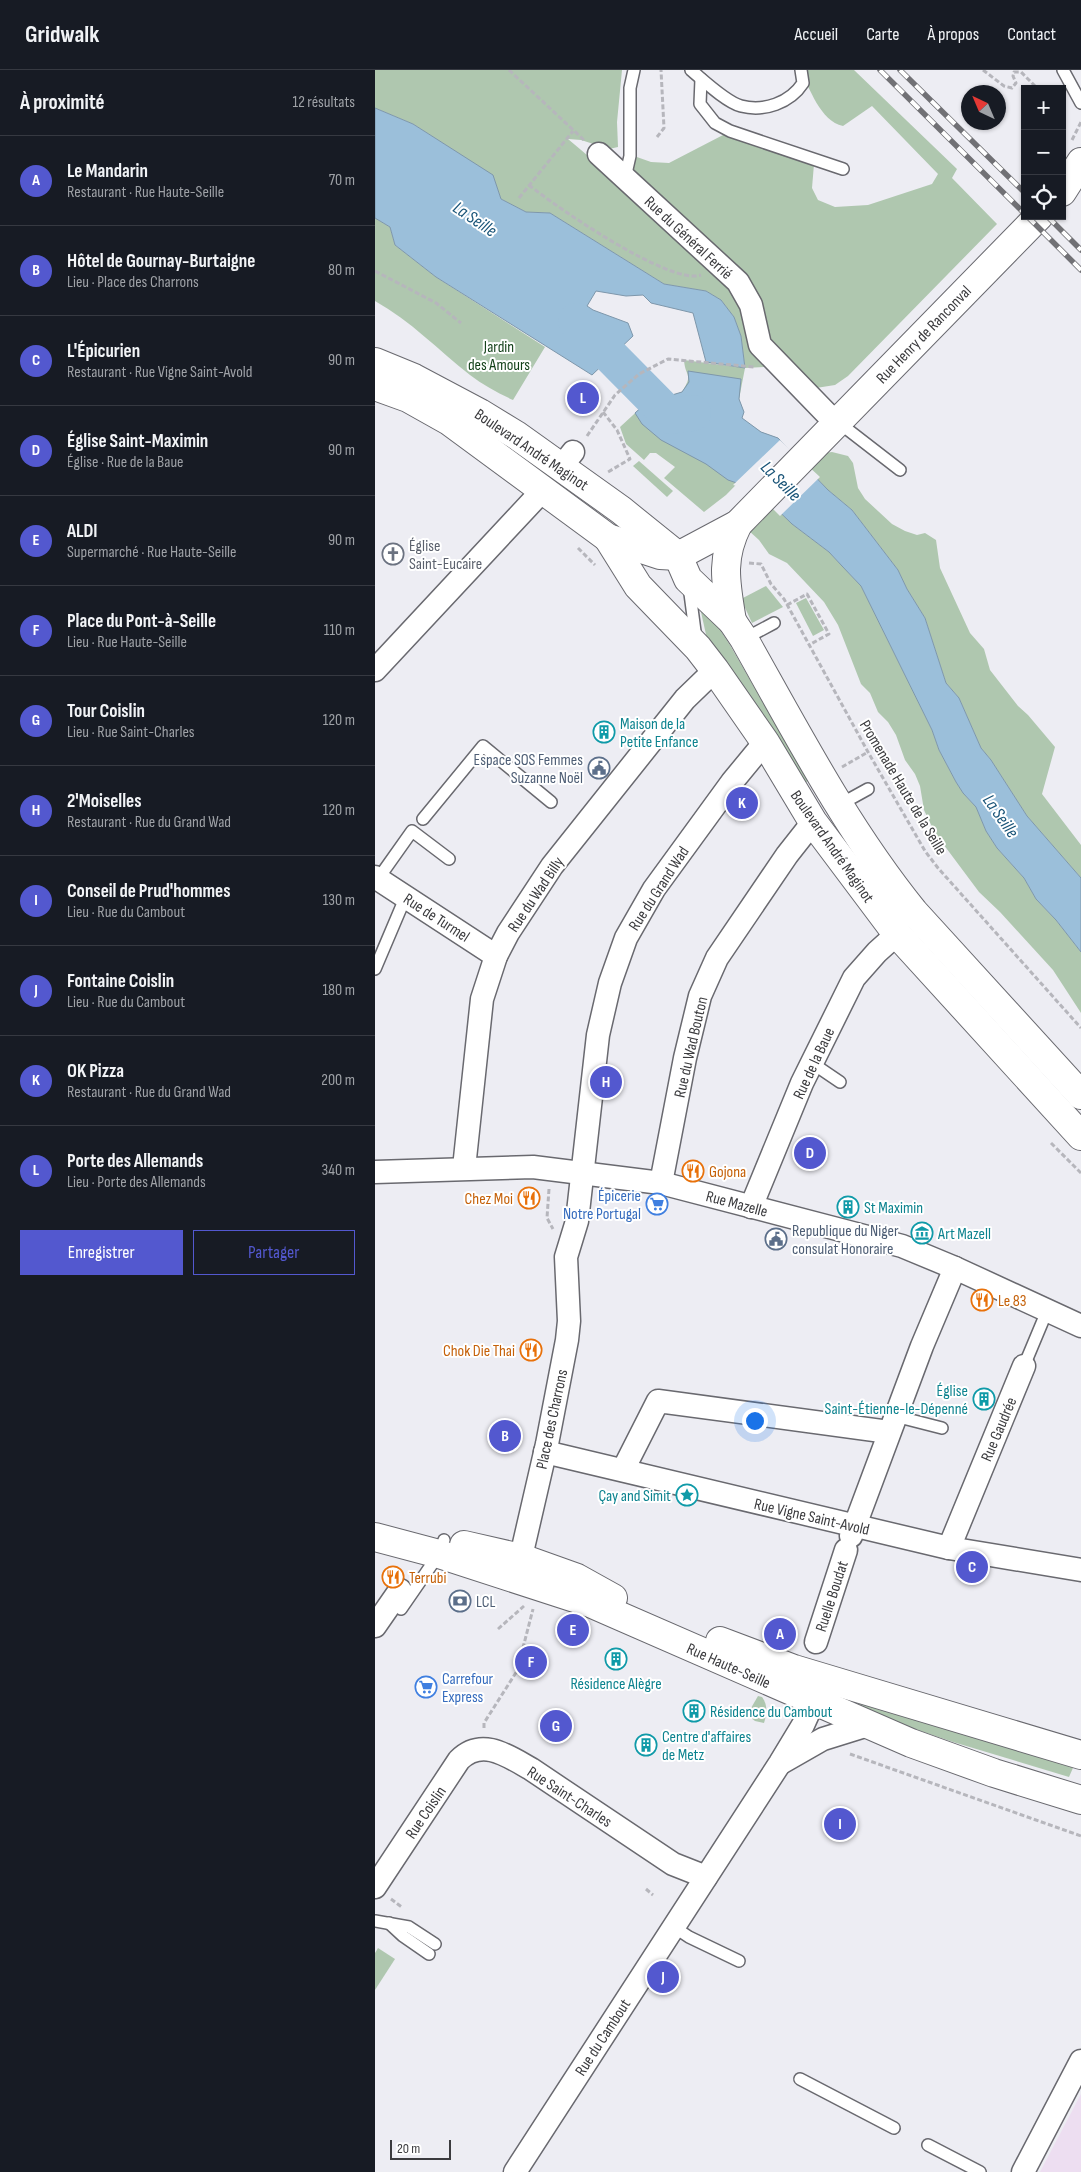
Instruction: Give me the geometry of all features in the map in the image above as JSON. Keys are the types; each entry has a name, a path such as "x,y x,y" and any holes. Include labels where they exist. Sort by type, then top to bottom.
{"main road":[{"path":"1066,186 1081,162"},
{"path":"1066,189 1081,179"},
{"name":"Rue Henry de Ranconval","path":"738,524 1035,220"},
{"name":"Boulevard André Maginot","path":"375,362 414,378 567,459 592,489 683,567 738,630 853,829 914,912 1081,1095"},
{"name":"Boulevard André Maginot","path":"375,386 408,398 449,421 608,538 660,555 683,567"},
{"path":"738,524 731,538 725,567 738,630"},
{"path":"683,567 738,524"},
{"name":"Boulevard André Maginot","path":"608,538 638,586 698,648 715,670 765,742 813,822 897,934 1081,1136"},
{"path":"813,822 839,805"},
{"name":"Rue Haute-Seille","path":"375,1524 441,1547 819,1690 1081,1755"},
{"name":"Rue Haute-Seille","path":"375,1538 441,1547"},
{"name":"Rue Haute-Seille","path":"819,1690 868,1725 911,1743 994,1773 1081,1800"}],"street":[{"name":"Rue du Général Ferrié","path":"599,154 738,282 751,306 760,345 826,413 838,422"},
{"path":"375,670 543,490"},
{"name":"Rue du Wad Billy","path":"464,1168 482,998 496,956 577,824 685,699 715,670"},
{"name":"Rue du Grand Wad","path":"581,1174 598,1035 610,983 626,938 665,871 732,782 765,742"},
{"name":"Rue du Wad Bouton","path":"661,1183 685,1058 700,996 717,958 787,855 813,822"},
{"name":"Rue de Turmel","path":"376,878 496,956"},
{"name":"Rue de la Baue","path":"751,1207 802,1084 854,978 877,952 897,934"},
{"name":"Rue Mazelle","path":"375,1172 533,1167 661,1183 902,1246 955,1268 1081,1326"},
{"name":"Place des Charrons","path":"523,1578 567,1340 569,1321 566,1257 577,1221 581,1174"},
{"name":"Ruelle Boudat","path":"816,1642 851,1537 892,1424 921,1346 955,1268"},
{"name":"Rue Gaudrée","path":"949,1548 1024,1366"},
{"path":"623,1470 658,1401 892,1424"},
{"name":"Rue Vigne Saint-Avold","path":"546,1448 851,1537 949,1548 1081,1570"},
{"path":"375,1626 400,1600"},
{"name":"Rue du Cambout","path":"515,2172 780,1763 819,1690"},
{"name":"Rue du Cambout","path":"780,1763 823,1740 868,1725"},
{"name":"Rue Saint-Charles","path":"484,1748 507,1756 531,1770 686,1871 706,1877"},
{"name":"Rue Coislin","path":"375,1887 459,1760 466,1753 484,1748"},
{"path":"1023,2172 1081,2061"}],"lane":[{"path":"625,178 630,156 630,88 634,70"},
{"path":"691,70 740,106 760,108 779,103 796,93 803,83 801,70"},
{"path":"1063,70 1081,103"},
{"path":"701,79 700,104 715,123 730,131 843,169"},
{"path":"838,422 900,470"},
{"path":"683,567 698,648"},
{"path":"738,630 774,623"},
{"path":"423,819 483,746 551,802"},
{"path":"839,805 868,790"},
{"name":"Rue de Turmel","path":"376,878 412,831 449,859"},
{"path":"375,969 378,956 406,896"},
{"path":"812,1063 840,1082"},
{"name":"Rue Gaudrée","path":"1024,1366 1047,1311"},
{"path":"892,1424 942,1428"},
{"path":"400,1600 441,1547"},
{"path":"375,1921 409,1927 432,1949"},
{"path":"673,1927 689,1937 739,1961"},
{"path":"800,2079 894,2128"},
{"path":"928,2145 979,2172"}],"path":[{"path":"509,70 599,154"},
{"path":"657,137 664,128 661,70"},
{"path":"983,70 1004,86 1012,88 1016,83 1013,76 1017,71 1034,85"},
{"path":"519,198 573,131"},
{"path":"529,185 550,202 644,259 684,276 694,278 704,274"},
{"path":"375,271 437,303 461,323"},
{"path":"567,459 594,428 615,395 639,374 667,359 745,368 748,362"},
{"path":"592,489 608,472 630,458 617,430 603,412"},
{"path":"574,544 600,570"},
{"name":"Promenade Haute de la Seille","path":"725,567 738,563 761,564 771,584 787,605 868,752 938,868 1081,1028"},
{"path":"787,605 807,594 829,634 809,645"},
{"path":"1051,1143 1081,1173"},
{"path":"550,1170 547,1218 566,1257"},
{"path":"498,1628 523,1578"},
{"path":"484,1748 484,1723 517,1671 535,1602"},
{"path":"845,1752 1081,1836"},
{"path":"646,1889 653,1895"}],"shaded area":[{"path":"1081,2094 1081,2172 1040,2172"}],"green space":[{"path":"375,70 622,70 617,122 618,147 609,149 581,140 568,139 600,166 634,156 651,162 669,163 725,134 814,164 812,188 818,200 835,207 868,205 932,184 938,174 872,106 843,126 835,123 822,111 800,70 854,70 957,169 952,178 997,224 848,376 835,385 816,388 779,366 745,368 741,336 734,317 721,300 706,291 664,284 550,213 526,212 501,199 492,175 413,124 375,108"},
{"name":"Jardin des Amours","path":"375,218 390,227 395,245 436,277 545,347 513,400 475,379 412,327 375,301"},
{"path":"684,360 745,368 739,399 744,412 741,418 761,432 780,440 726,495 704,512 664,478 675,467 656,453 650,453 644,460 626,444 620,427 657,393 672,395 682,392 688,381"},
{"path":"832,452 848,456 853,463 858,488 865,499 892,524 917,535 925,533 936,540 940,568 970,633 984,649 990,670 1018,706 1055,747 1042,794 1081,845 1081,878 1027,816 991,760 981,748 959,698 946,683 925,618 898,570 852,510 828,490 806,467 824,453"},
{"path":"639,461 673,491 667,497 633,466"},
{"path":"757,490 792,524 829,552 861,586 956,782 976,807 986,831 997,848 1024,878 1036,899 1056,920 1081,952 1081,1013 1053,970 979,892 935,833 924,810 920,786 915,774 905,760 896,735 888,722 878,712 870,693 861,684 838,625 824,602 787,563 769,554 759,540 737,520"},
{"path":"766,586 783,607 752,623 741,599"},
{"path":"806,598 824,630 813,636 796,603"},
{"path":"699,603 703,603 730,645 808,781 802,785 707,639"},
{"path":"845,1691 1076,1761 1069,1777 953,1742 841,1704"},
{"path":"758,1696 762,1697 766,1706 764,1723 755,1721 747,1715"},
{"path":"378,1948 395,1959 375,1990 375,1953"}],"water":[{"path":"375,108 413,124 493,175 501,199 526,212 550,213 664,284 706,291 721,300 734,317 741,336 745,368 706,362 693,313 651,303 643,295 626,296 596,291 587,306 628,323 633,336 592,375 436,277 395,245 390,227 375,218"},
{"path":"688,371 741,379 739,399 744,412 742,418 761,432 778,438 828,490 852,510 898,570 925,618 946,683 959,698 981,748 991,760 1027,816 1081,878 1081,952 1056,920 1036,899 1024,878 997,848 986,831 976,807 956,782 861,586 829,552 792,524 757,490 728,480 706,464 661,440 642,424 635,413 657,393 672,395 682,392 689,382"}],"pier":[{"path":"780,440 820,477 780,516 756,492 733,485"}],"waterway":[{"name":"La Seille","path":"576,321 670,416 693,413"}],"railway":[{"path":"880,70 1021,210"},
{"path":"900,70 1021,189"},
{"path":"1031,220 1081,270"},
{"path":"1051,220 1081,250"}],"place":[{"name":"Porte des Allemands","path":"583,398"},
{"name":"Église Saint-Eucaire","path":"393,554"},
{"name":"Maison de la Petite Enfance","path":"604,732"},
{"name":"Espace SOS Femmes Suzanne Noël","path":"599,768"},
{"name":"OK Pizza","path":"742,803"},
{"name":"2'Moiselles","path":"606,1082"},
{"name":"Église Saint-Maximin","path":"810,1153"},
{"name":"Gojona","path":"693,1171"},
{"name":"Chez Moi","path":"529,1198"},
{"name":"Épicerie Notre Portugal","path":"657,1204"},
{"name":"St Maximin","path":"848,1207"},
{"name":"Art Mazell","path":"922,1233"},
{"name":"Republique du Niger consulat Honoraire","path":"776,1239"},
{"name":"Le 83","path":"982,1300"},
{"name":"Chok Die Thai","path":"531,1350"},
{"name":"Église Saint-Étienne-le-Dépenné","path":"984,1399"},
{"name":"Hôtel de Gournay-Burtaigne","path":"505,1436"},
{"name":"Çay and Simit","path":"687,1495"},
{"name":"L'Épicurien","path":"972,1567"},
{"name":"Terrubi","path":"393,1577"},
{"name":"LCL","path":"460,1601"},
{"name":"ALDI","path":"573,1630"},
{"name":"Le Mandarin","path":"780,1634"},
{"name":"Résidence Alègre","path":"616,1659"},
{"name":"Place du Pont-à-Seille","path":"531,1662"},
{"name":"Carrefour Express","path":"426,1687"},
{"name":"Résidence du Cambout","path":"694,1711"},
{"name":"Tour Coislin","path":"556,1726"},
{"name":"Centre d'affaires de Metz","path":"646,1745"},
{"name":"Conseil de Prud'hommes","path":"840,1824"},
{"name":"Fontaine Coislin","path":"663,1977"}]}
